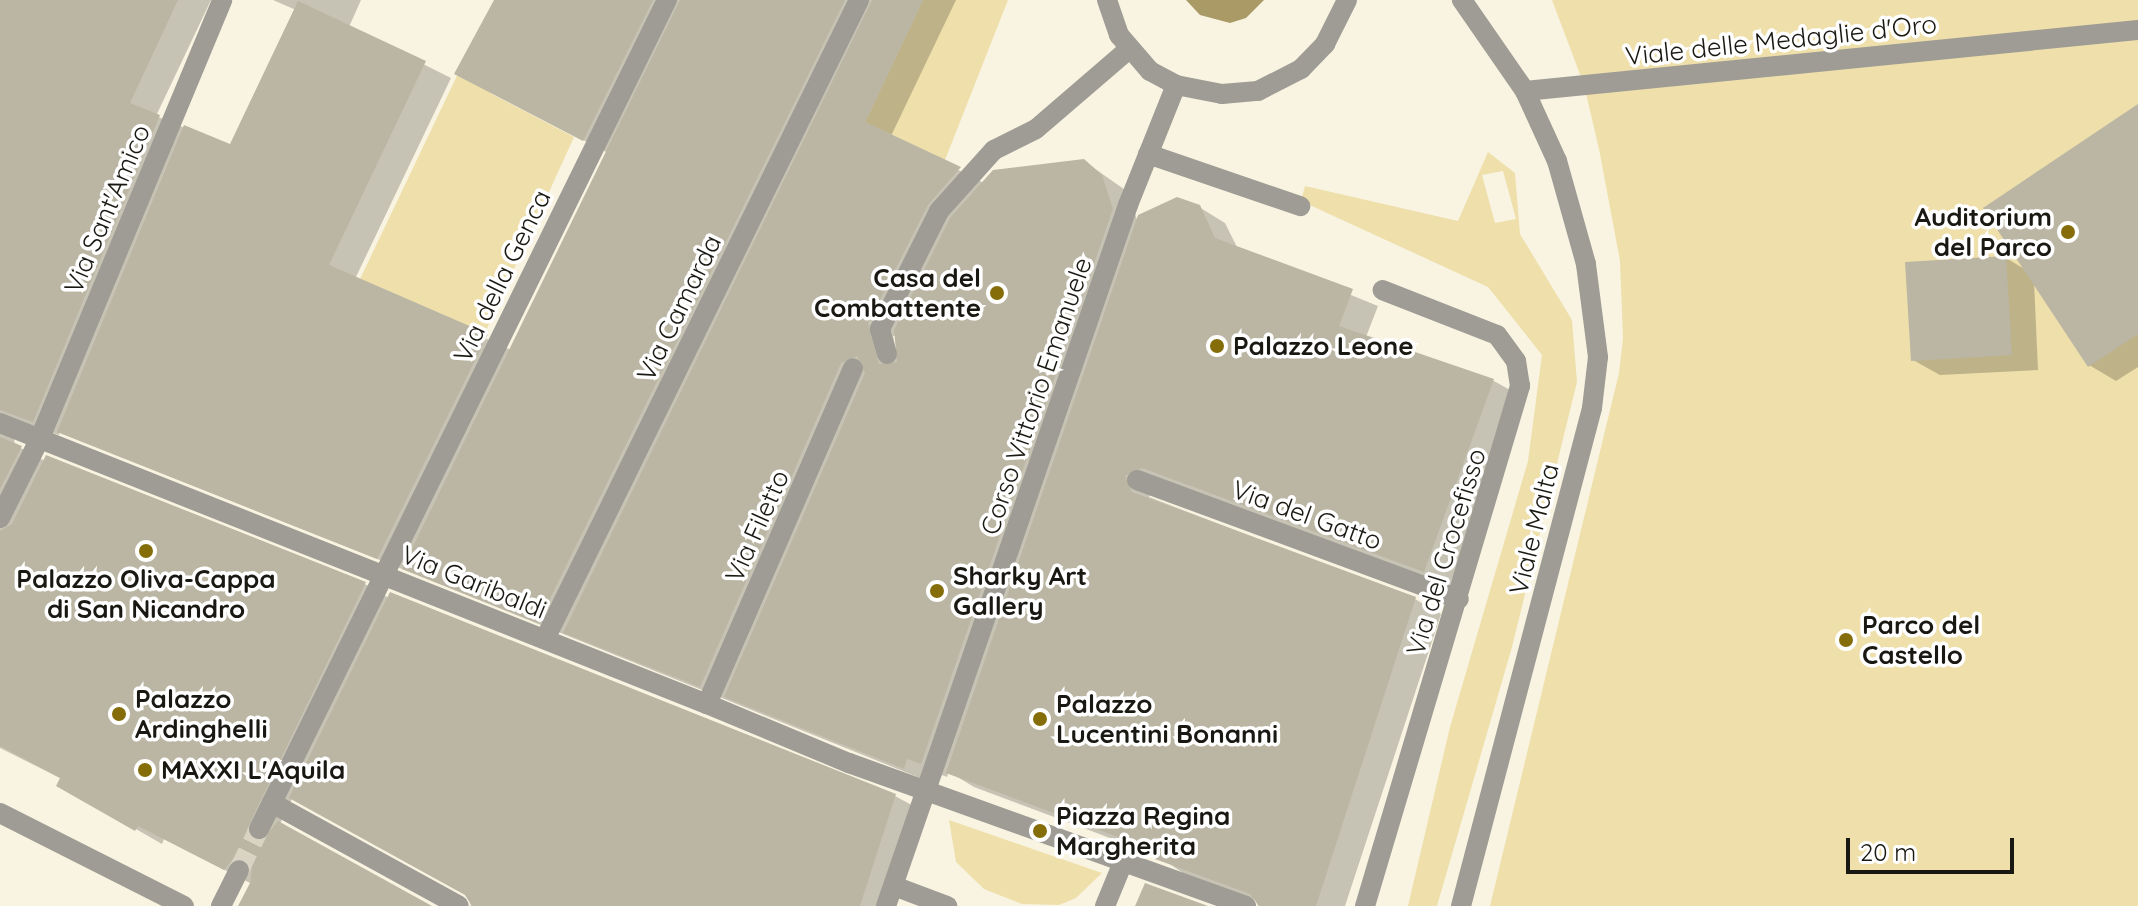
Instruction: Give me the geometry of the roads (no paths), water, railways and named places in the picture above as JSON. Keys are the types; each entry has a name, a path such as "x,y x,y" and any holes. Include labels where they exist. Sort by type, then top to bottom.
{"street":[{"name":"Via Sant'Amico","path":"0,518 40,438 222,0"},
{"name":"Via della Genca","path":"259,829 667,0"},
{"name":"Via Camarda","path":"545,639 859,0"},
{"path":"1107,0 1128,50 1150,71 1176,85 1222,94 1274,85 1320,51 1347,0"},
{"name":"Viale Malta","path":"1461,906 1596,385 1594,307 1557,161 1525,91 1462,0"},
{"name":"Viale delle Medaglie d'Oro","path":"1525,91 2138,30"},
{"path":"887,354 880,329 939,211 974,170 999,147 1036,129 1128,50"},
{"name":"Corso Vittorio Emanuele","path":"886,906 1148,154 1176,85"},
{"path":"1148,154 1300,206"},
{"name":"Via del Crocefisso","path":"1365,906 1518,399 1519,374 1507,346 1486,327 1382,290"},
{"name":"Via Filetto","path":"707,704 853,368"},
{"name":"Via Garibaldi","path":"0,423 928,791"},
{"name":"Via del Gatto","path":"1137,480 1459,599"},
{"path":"928,791 1246,906"},
{"path":"272,803 459,906"},
{"path":"0,813 184,906"},
{"path":"1105,906 1124,860"},
{"path":"221,906 239,870"},
{"path":"894,886 947,906"}],"tunnel":[{"path":"239,870 259,829"}],"place":[{"name":"Auditorium del Parco","path":"2068,232"},
{"name":"Casa del Combattente","path":"997,293"},
{"name":"Palazzo Leone","path":"1217,346"},
{"name":"Palazzo Oliva-Cappa di San Nicandro","path":"146,551"},
{"name":"Sharky Art Gallery","path":"937,591"},
{"name":"Parco del Castello","path":"1846,640"},
{"name":"Palazzo Ardinghelli","path":"119,714"},
{"name":"Palazzo Lucentini Bonanni","path":"1040,719"},
{"name":"MAXXI L'Aquila","path":"145,770"},
{"name":"Piazza Regina Margherita","path":"1040,831"}]}
